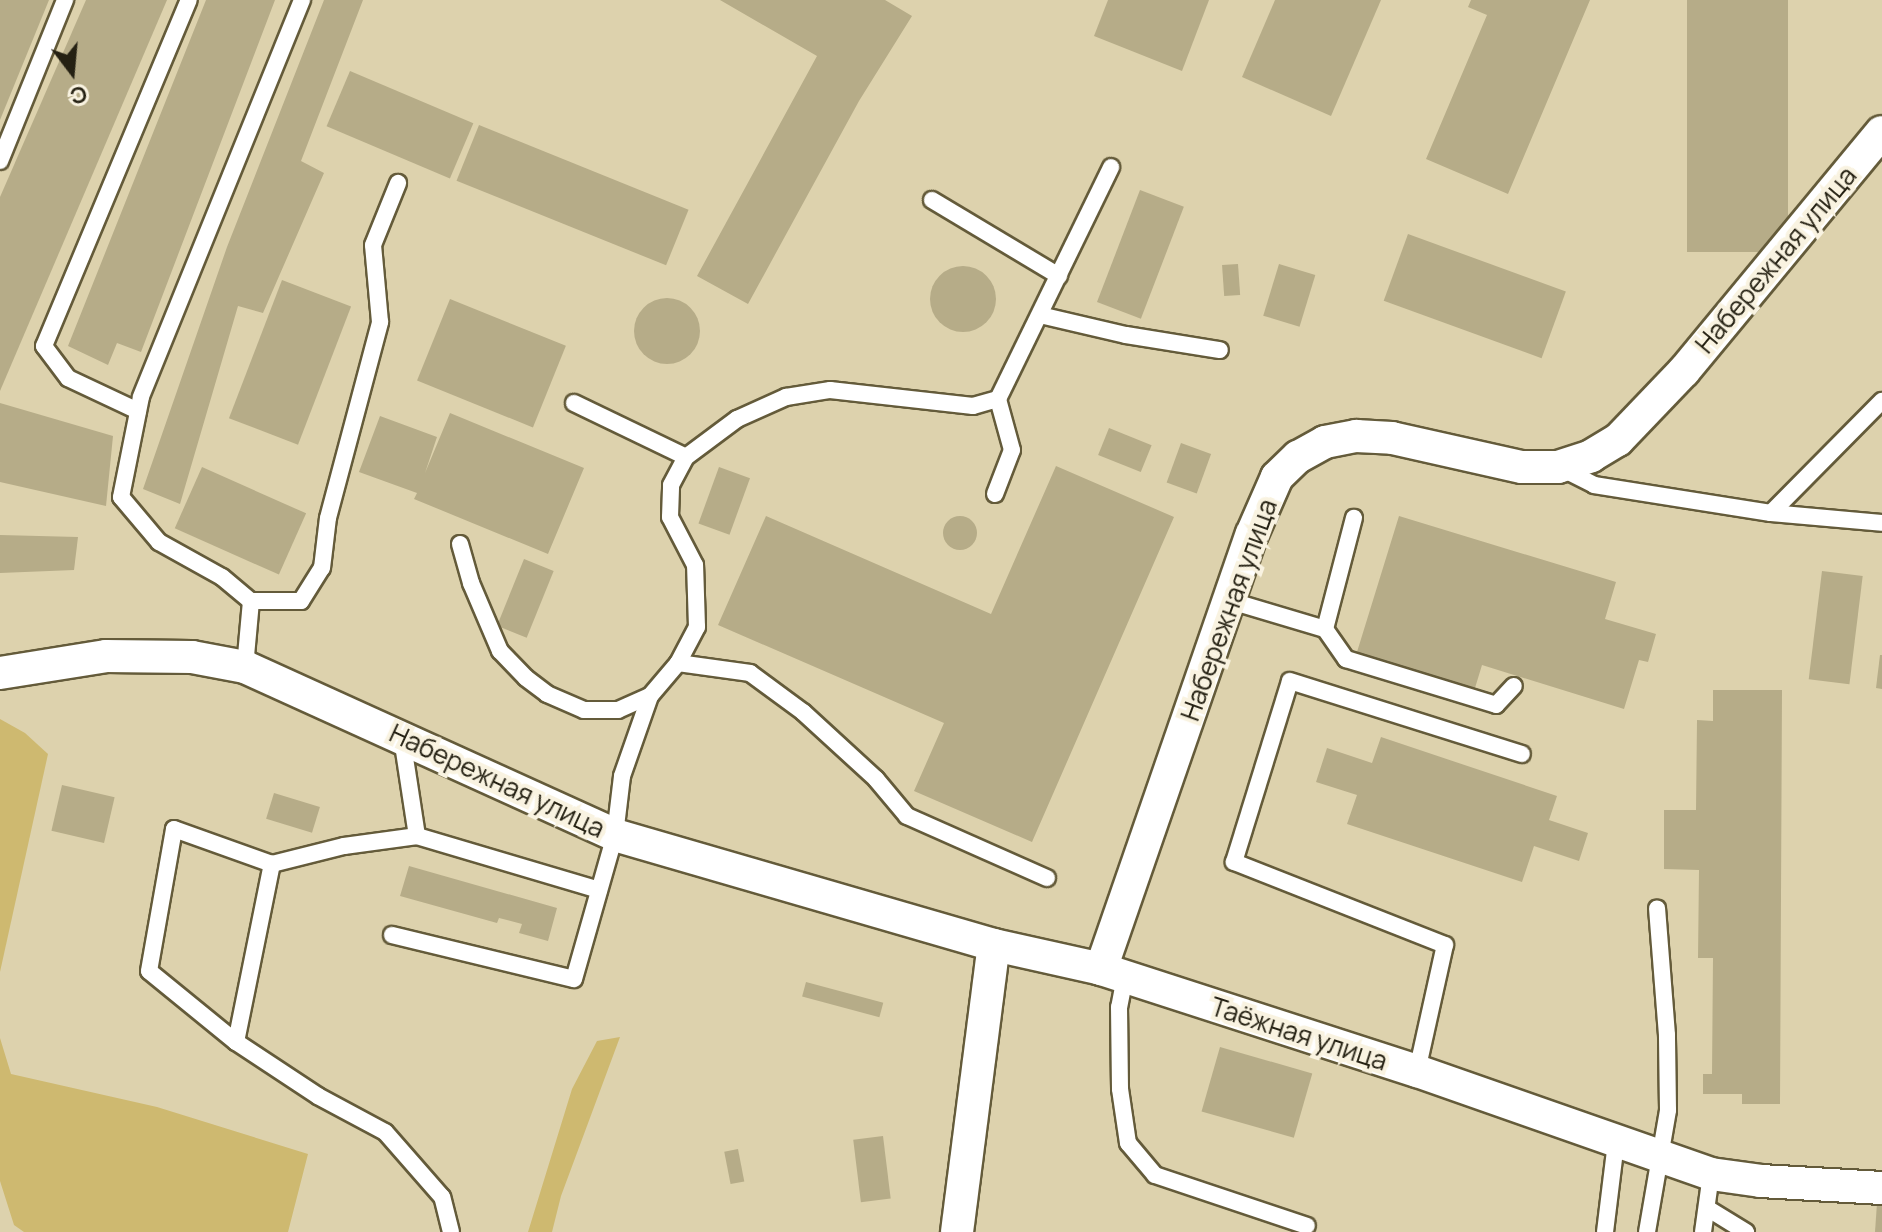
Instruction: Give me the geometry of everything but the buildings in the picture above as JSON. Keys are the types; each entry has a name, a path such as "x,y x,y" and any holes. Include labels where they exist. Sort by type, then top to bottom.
{"street":[{"name":"Набережная улица","path":"1113,973 1252,534 1277,477 1298,457 1325,442 1356,436 1392,438 1522,467 1558,467 1591,456 1618,440 1649,409 1882,132"},
{"name":"Набережная улица","path":"0,673 106,656 192,657 245,667 615,835 994,945"},
{"name":"Таёжная улица","path":"994,945 1113,973 1417,1071 1711,1174 1761,1181 1882,1188"},
{"path":"957,1232 994,945"}],"lane":[{"path":"0,161 65,0"},
{"path":"138,411 68,378 44,346 189,0"},
{"path":"302,0 138,411 121,497 159,542 222,577 251,601 301,601 322,568 328,518 380,322 373,245 398,183"},
{"path":"995,494 1012,450 998,399 1111,167"},
{"path":"932,200 1059,276"},
{"path":"1040,315 1126,335 1220,350"},
{"path":"392,935 574,979 615,835 622,776 650,696 678,663 697,627 695,565 670,517 671,485 686,457 737,419 786,397 830,390 973,406 998,399"},
{"path":"1771,513 1882,401"},
{"path":"574,403 686,457"},
{"path":"1558,467 1594,485 1771,513 1882,523"},
{"path":"1325,629 1354,518"},
{"path":"460,544 471,583 500,651 526,678 547,694 584,710 618,710 650,696"},
{"path":"245,667 251,601"},
{"path":"1231,601 1325,629 1346,659 1496,705 1514,686"},
{"path":"678,663 750,673 803,712 855,760 907,816 1047,878"},
{"path":"1417,1071 1445,945 1234,862 1290,681 1522,754"},
{"path":"402,738 417,836"},
{"path":"451,1232 442,1197 385,1132 318,1096 236,1042 149,971 174,829 272,864 344,846 417,836 599,890"},
{"path":"236,1042 272,864"},
{"path":"1647,1232 1668,1110 1667,1035 1657,908"},
{"path":"1113,973 1119,1007 1120,1089 1128,1143 1155,1175 1307,1226"},
{"path":"1605,1232 1616,1142"},
{"path":"1703,1232 1711,1174"},
{"path":"1707,1208 1746,1232"}],"shaded area":[{"path":"0,719 25,733 48,754 0,972"},
{"path":"620,1037 561,1196 552,1232 528,1232 572,1089 597,1041"},
{"path":"0,1038 11,1074 157,1107 308,1154 288,1232 24,1232 14,1225 0,1181"}]}
